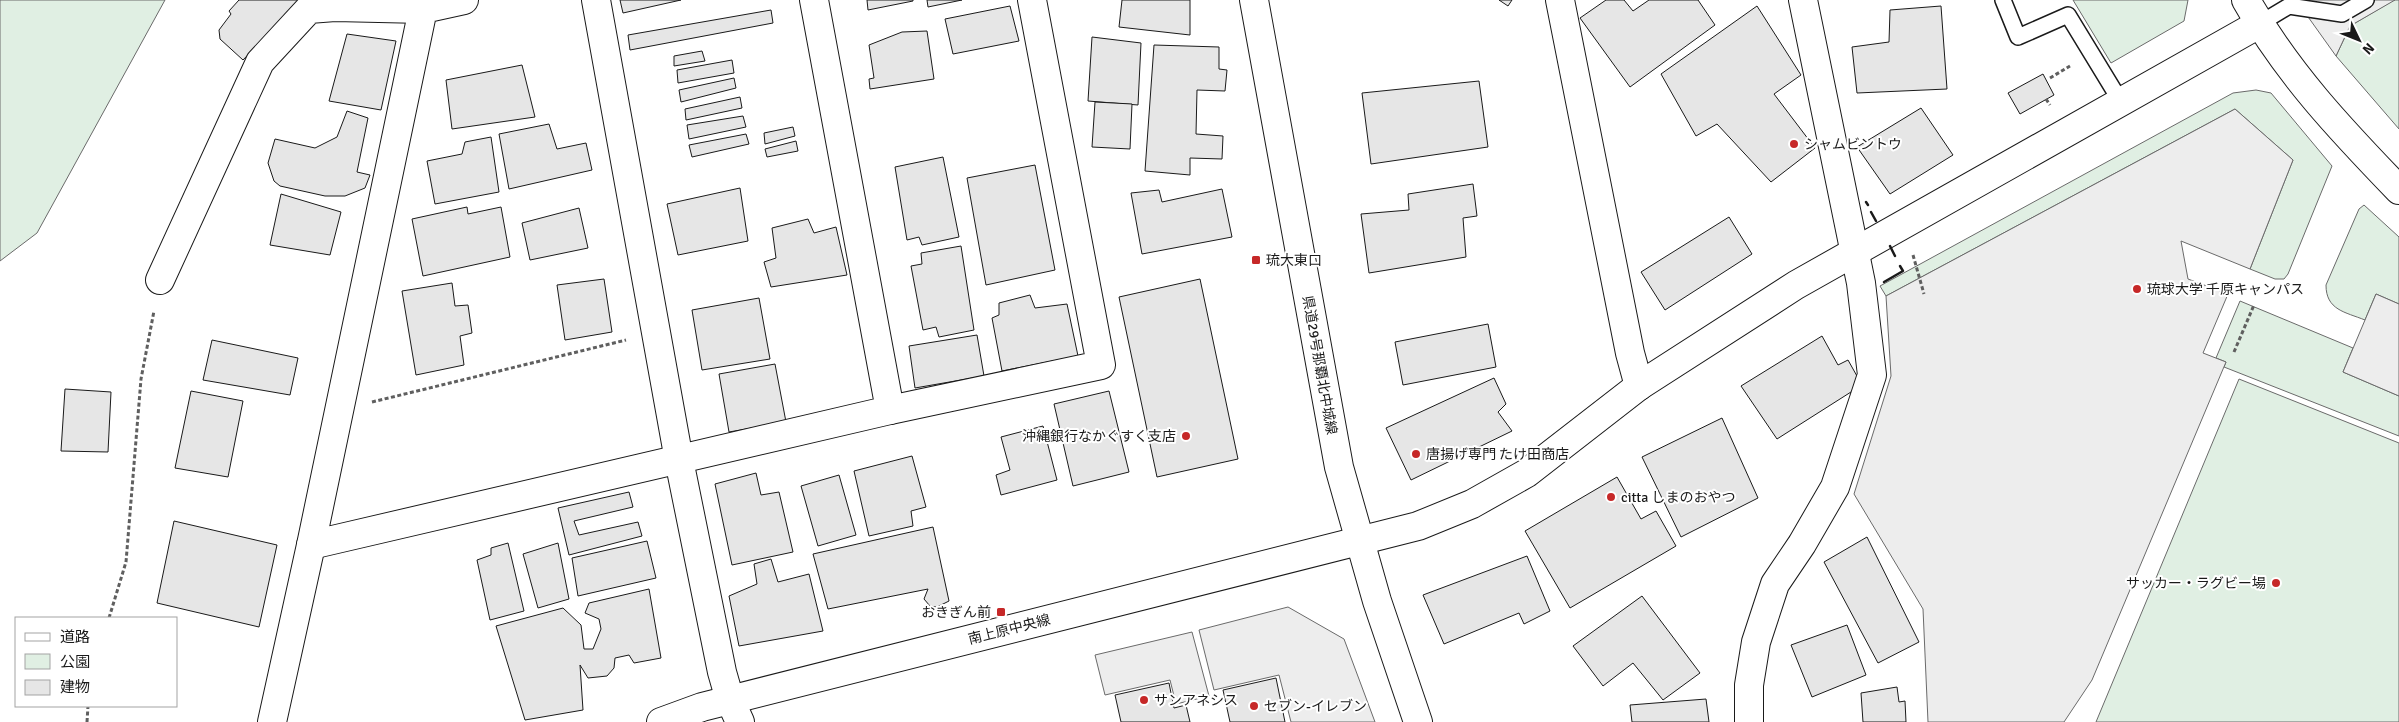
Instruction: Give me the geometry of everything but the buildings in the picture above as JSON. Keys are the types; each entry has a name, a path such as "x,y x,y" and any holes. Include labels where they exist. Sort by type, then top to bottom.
{"street":[{"path":"160,280 260,62 309,10 335,7 423,9 464,0"},
{"path":"596,0 680,460 735,711"},
{"path":"814,0 890,410"},
{"path":"311,545 890,410 1101,366 1032,0"},
{"name":"県道29号那覇北中城線","path":"1254,0 1330,424 1344,488 1384,623 1418,722"},
{"path":"1560,0 1630,353 1639,386"},
{"path":"1749,722 1749,684 1756,642 1775,584 1802,544 1835,487 1872,375 1854,251 1803,0"},
{"path":"2246,0 2259,24 2310,94 2399,190"},
{"path":"272,722 423,9"},
{"name":"南上原中央線","path":"661,722 702,707 735,711 1418,526 1502,488 1552,456 1639,386 1719,332 1854,251 2259,24"}],"lane":[{"path":"2003,0 2018,37 2068,15 2121,102"},
{"path":"2259,24 2290,3 2342,14 2366,0"}],"path":[{"path":"1913,254 1924,294"},
{"path":"109,617 126,562 141,379 160,280"},
{"path":"2234,352 2254,305"},
{"path":"338,411 656,332"},
{"path":"87,722 88,707"}],"green space":[{"path":"0,0 165,0 37,233 0,261"},
{"path":"2073,0 2188,0 2184,21 2111,63"},
{"path":"2394,0 2399,0 2399,129 2336,56 2350,26"},
{"path":"2256,90 2271,93 2332,166 2288,274 2284,279 2275,279 2250,269 2293,160 2235,109 1886,296 1880,286 2233,93"},
{"path":"2364,205 2399,237 2399,304 2376,294 2365,320 2344,312 2333,305 2329,300 2326,285 2359,209"},
{"path":"2240,301 2353,348 2343,372 2399,396 2399,436 2224,367 2226,362 2216,358"},
{"name":"サッカー・ラグビー場","path":"2239,379 2399,443 2399,722 2096,722"}],"shaded area":[{"path":"2296,0 2395,0 2350,26 2336,56"},
{"path":"2235,109 2293,160 2250,269 2181,241 2188,279 2228,294 2203,353 2226,362 2092,680 2064,722 1928,722 1923,609 1854,494 1891,376 1886,296"},
{"path":"2376,294 2399,304 2399,396 2343,372"},
{"path":"1288,607 1344,639 1375,722 1291,722 1279,675 1214,690 1199,630"},
{"path":"1192,632 1209,696 1176,704 1170,680 1105,695 1095,655"}],"wall":[{"path":"1871,212 1876,221"},
{"path":"1890,246 1895,256"},
{"path":"1884,282 1903,271 1900,266"}],"place":[{"name":"シャムビントウ","path":"1794,144"},
{"name":"琉大東口","path":"1256,260"},
{"name":"琉球大学 千原キャンパス","path":"2137,289"},
{"name":"沖縄銀行なかぐすく支店","path":"1186,436"},
{"name":"唐揚げ専門 たけ田商店","path":"1416,454"},
{"name":"citta しまのおやつ","path":"1611,497"},
{"name":"サッカー・ラグビー場","path":"2276,583"},
{"name":"おきぎん前","path":"1001,612"},
{"name":"サンアネシス","path":"1144,700"},
{"name":"セブン-イレブン","path":"1254,706"}]}
